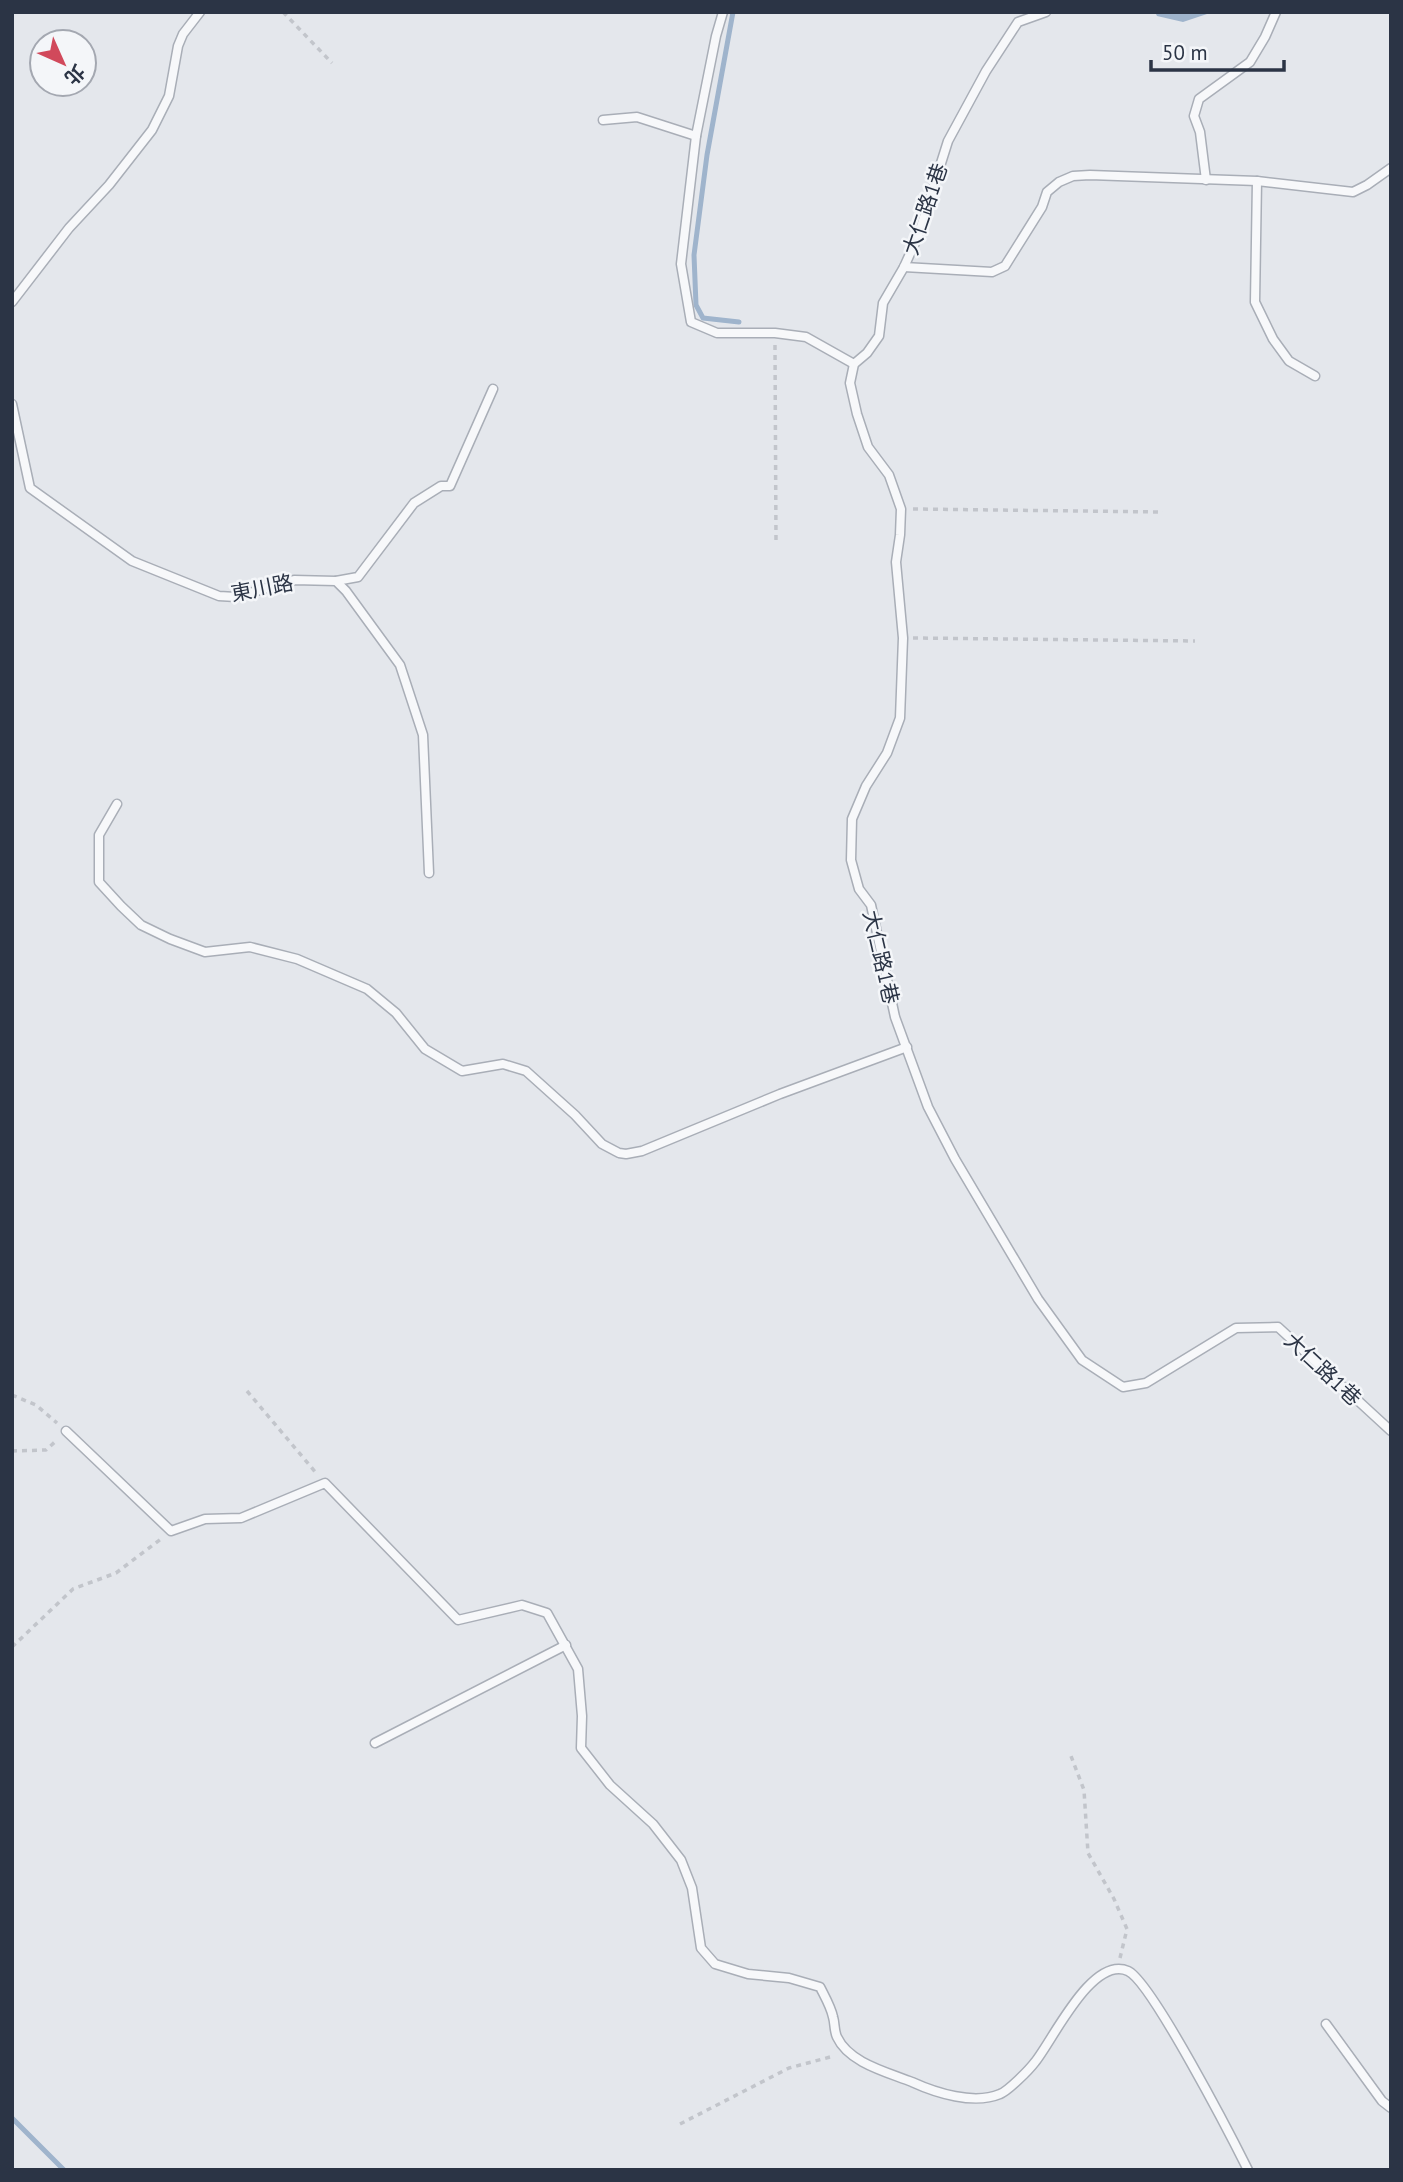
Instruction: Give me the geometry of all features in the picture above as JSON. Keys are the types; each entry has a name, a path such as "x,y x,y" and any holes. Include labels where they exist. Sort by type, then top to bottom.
{"lane":[{"path":"12,302 61,238 109,185 152,130 169,96 183,34 200,12"},
{"path":"723,12 696,136 681,264 691,321 717,333 775,332 806,337 854,364"},
{"name":"大仁路1巷","path":"1046,12 1018,22 948,141 918,236 883,303 879,336 867,353 854,364 850,383 857,414 868,447 889,475 901,509 896,562 903,638 900,718 887,753 866,786 852,819 851,860 859,889 871,905 895,1017 928,1107 955,1159 1038,1299 1082,1360 1123,1387 1146,1383 1236,1328 1278,1327 1391,1431"},
{"path":"1206,180 1200,132 1194,117 1199,99 1250,62 1276,12"},
{"path":"603,120 637,117 696,136"},
{"path":"904,267 992,272 1005,266 1042,207 1047,192 1059,182 1073,176 1257,180 1353,191 1367,186 1391,168"},
{"path":"1257,180 1255,302 1273,339 1289,361 1315,376"},
{"path":"336,581 358,577 414,503 441,486 450,486 493,389"},
{"name":"東川路","path":"12,404 30,488 132,561 219,596 236,597 294,580 336,581"},
{"path":"336,581 400,665 409,687 423,734 429,873"},
{"path":"117,804 99,835 99,881 141,925 205,952 250,947 297,959 367,989 396,1013 425,1049 462,1071 503,1064 526,1071 575,1115 602,1144 619,1153 642,1151 780,1094 906,1047"},
{"path":"66,1431 171,1531 205,1519 241,1518 325,1483 458,1620 522,1605 547,1614 578,1669 582,1716 581,1748 610,1785 653,1824 681,1860 692,1888 701,1948 715,1964 748,1975 789,1978 820,1987 833,2015 835,2035 846,2052 918,2085 951,2095 981,2098 1001,2094 1035,2063 1076,2000 1102,1973 1116,1968 1129,1971 1143,1985 1200,2081 1248,2170"},
{"path":"375,1744 566,1645"},
{"path":"1326,2024 1382,2101 1391,2108"}],"path":[{"path":"283,12 332,63"},
{"path":"775,332 776,542"},
{"path":"901,509 1163,512"},
{"path":"903,638 1195,640"},
{"path":"247,1391 325,1483"},
{"path":"12,1395 36,1405 66,1431 46,1450 12,1451"},
{"path":"12,1647 73,1589 117,1573 171,1531"},
{"path":"1071,1756 1084,1790 1088,1853 1114,1899 1127,1929 1126,1941 1116,1968"},
{"path":"680,2124 789,2068 846,2052"}],"water":[{"path":"1155,12 1213,12 1183,22 1157,16"}],"waterway":[{"path":"733,12 707,155 694,255 696,305 703,318 739,322"},
{"path":"12,2118 64,2170"}]}
